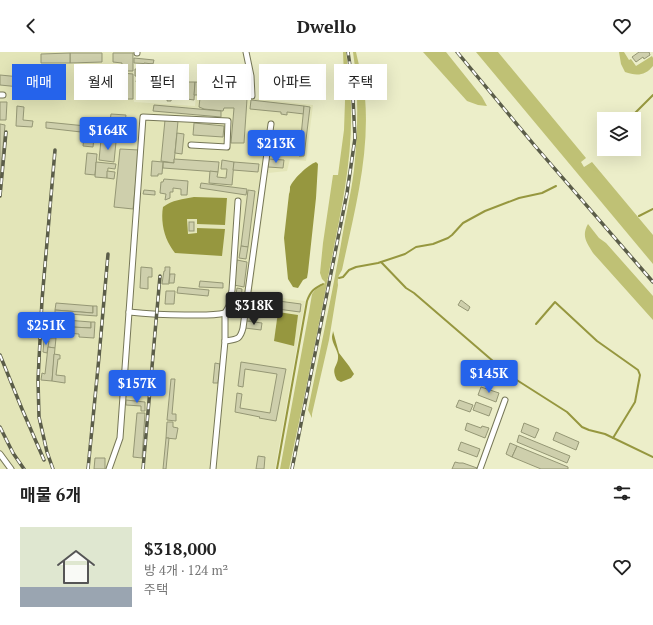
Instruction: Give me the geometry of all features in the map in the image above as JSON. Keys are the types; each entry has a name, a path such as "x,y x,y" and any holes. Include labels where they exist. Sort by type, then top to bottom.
{"street":[{"path":"246,52 251,76 252,96"},
{"path":"109,469 120,438 142,117 228,121 227,147 191,145"},
{"path":"225,341 238,338 241,335 243,328 271,124"},
{"path":"213,469 225,341 225,313 229,306 232,290 238,200"},
{"path":"128,312 157,315 200,316 225,313"},
{"path":"480,469 505,400"},
{"path":"0,454 11,469"}],"shaded area":[{"path":"0,52 135,52 135,55 133,56 134,102 195,106 197,96 197,100 251,100 251,98 313,105 306,161 290,159 287,171 268,173 252,294 305,301 275,469 0,469"},
{"path":"316,162 318,164 316,198 308,272 307,278 303,280 298,288 293,287 288,279 284,238 290,187 301,173"},
{"path":"194,197 227,198 225,225 197,224 197,219 187,219 188,234 197,233 197,228 225,229 222,256 175,253 168,242 163,225 163,207 174,201"},
{"path":"278,312 298,315 294,346 274,341"},
{"path":"333,331 339,353 354,374 351,378 341,382 337,380 334,372 338,355 332,339"}],"green space":[{"path":"343,52 346,52 347,64 343,64"},
{"path":"353,52 356,52 359,64 355,64"},
{"path":"423,52 446,52 482,97 487,106 478,105 467,101"},
{"path":"476,52 498,52 586,158 581,162 584,167 592,162 653,235 653,264"},
{"path":"619,52 624,52 629,60 631,59 636,66 652,56 653,66 647,72 640,74 625,72 621,64"},
{"path":"351,100 351,129 347,175 326,288 289,469 280,469 312,294 325,282 320,273 323,243 333,175 338,175 344,130 345,101"},
{"path":"357,100 365,100 365,141 360,184 342,270 338,278 329,340 312,418 308,410 333,286 354,170"},
{"path":"588,224 599,238 606,243 653,296 653,320 593,253 585,236"}],"building":[{"path":"639,52 649,52 650,55 644,59 643,57 636,62 632,57"},
{"path":"70,53 102,53 102,62 70,63"},
{"path":"70,53 70,63 41,63 41,54"},
{"path":"113,53 133,53 133,71 128,71 128,64 113,62"},
{"path":"134,58 154,60 153,64 134,63"},
{"path":"128,74 133,74 133,99 128,99"},
{"path":"0,75 12,76 12,86 0,85"},
{"path":"189,82 195,82 194,100 189,99"},
{"path":"195,82 197,82 197,95 194,95"},
{"path":"200,100 247,100 244,143 231,143 234,108 224,108 223,111 199,107"},
{"path":"251,100 304,106 304,114 287,112 287,115 281,114 281,112 250,109"},
{"path":"0,102 7,102 6,120 0,120"},
{"path":"154,105 221,111 221,117 153,111"},
{"path":"17,106 24,107 23,120 33,121 32,127 16,126"},
{"path":"304,106 310,107 304,156 299,156"},
{"path":"111,114 126,115 125,122 110,121"},
{"path":"165,120 178,121 174,163 161,161"},
{"path":"103,121 109,121 108,126 118,127 117,135 102,134"},
{"path":"46,122 86,126 85,136 81,136 81,132 46,128"},
{"path":"194,123 224,126 223,137 193,135"},
{"path":"0,124 5,125 0,177"},
{"path":"177,133 184,134 182,154 175,153"},
{"path":"84,137 94,138 93,147 83,146"},
{"path":"101,140 116,142 114,162 99,160"},
{"path":"120,149 139,150 133,209 114,207"},
{"path":"87,153 97,154 95,175 85,174"},
{"path":"174,159 219,162 218,172 163,168 163,162 174,163"},
{"path":"269,159 284,160 283,168 268,167"},
{"path":"222,160 234,162 232,185 209,183 210,171 218,172 217,177 226,178 227,169 221,169"},
{"path":"152,161 163,162 162,174 158,174 158,176 151,176"},
{"path":"96,162 116,164 115,169 108,168 107,178 95,177"},
{"path":"234,162 259,164 258,172 233,170"},
{"path":"107,171 115,172 114,179 107,178"},
{"path":"164,179 188,181 187,195 181,195 181,189 173,188 173,192 170,192 170,198 165,200 166,194 160,193 161,182 163,182"},
{"path":"201,183 247,189 246,195 200,188"},
{"path":"144,190 155,191 155,195 143,194"},
{"path":"248,190 255,191 248,247 241,246"},
{"path":"189,222 194,222 194,231 189,231"},
{"path":"241,246 248,247 246,259 239,258"},
{"path":"237,260 247,262 244,287 234,285"},
{"path":"141,267 152,268 152,277 148,277 148,289 140,288"},
{"path":"165,267 170,267 169,284 162,284"},
{"path":"170,274 175,274 174,283 169,283"},
{"path":"200,281 223,283 223,288 199,287"},
{"path":"178,287 209,290 208,296 177,293"},
{"path":"237,288 242,289 241,302 235,301"},
{"path":"166,291 175,291 174,304 165,304"},
{"path":"271,300 301,304 300,312 270,308"},
{"path":"461,300 470,307 468,311 458,305"},
{"path":"249,301 270,304 269,308 248,305"},
{"path":"56,303 93,306 93,313 55,310"},
{"path":"248,305 252,306 250,321 246,321"},
{"path":"93,306 97,306 97,316 55,313 55,310 93,313"},
{"path":"54,319 91,322 91,328 53,326"},
{"path":"246,321 262,323 261,330 245,328"},
{"path":"91,322 95,322 94,338 79,337 79,334 53,332 53,326 91,328"},
{"path":"49,338 56,338 55,348 48,347"},
{"path":"44,340 49,341 47,353 43,352"},
{"path":"48,347 55,348 52,381 41,380 42,373 45,374"},
{"path":"54,354 60,355 56,375 65,376 65,383 52,381"},
{"path":"241,362 286,369 276,421 235,412 237,393 242,394 240,408 270,413 277,374 245,369 243,387 238,386"},
{"path":"215,363 220,364 218,383 213,383"},
{"path":"171,379 175,379 172,414 176,414 176,421 167,420"},
{"path":"481,387 499,393 496,402 478,395"},
{"path":"126,400 145,402 145,411 141,411 141,406 126,405"},
{"path":"459,400 473,405 470,412 456,407"},
{"path":"476,402 492,408 489,416 473,410"},
{"path":"137,413 145,413 142,458 133,457"},
{"path":"167,422 173,422 173,427 178,428 176,439 166,438"},
{"path":"467,423 481,428 482,426 489,428 485,438 465,430"},
{"path":"524,423 539,429 535,438 521,432"},
{"path":"556,432 579,442 576,450 553,440"},
{"path":"519,435 570,456 567,463 517,442"},
{"path":"166,438 169,438 166,469 163,469"},
{"path":"461,442 480,449 477,457 458,450"},
{"path":"510,443 517,446 512,457 506,454"},
{"path":"517,446 568,467 568,469 541,469 512,457"},
{"path":"258,456 265,457 264,469 256,469"},
{"path":"95,458 105,458 105,469 94,469"},
{"path":"455,462 463,463 477,468 452,469"}],"waterway":[{"path":"636,112 653,95"},
{"path":"339,278 343,277 349,270 356,267 378,263 405,254 416,247 433,244 448,238 463,223 485,211 519,198 542,193 556,186"},
{"path":"639,216 653,209"},
{"path":"381,262 406,288 414,293 508,374"},
{"path":"277,469 307,301 313,290 323,284"},
{"path":"536,324 555,302 597,341 638,370 640,375 635,402 613,438"},
{"path":"512,377 567,412 582,427 605,434 653,457"}],"railway":[{"path":"292,469 347,193 355,138 352,79 348,52"},
{"path":"457,52 535,146 653,282"},
{"path":"0,196 6,132"},
{"path":"53,469 47,452 39,417 38,380 42,300 55,150"},
{"path":"88,469 108,254"},
{"path":"143,469 160,276"},
{"path":"0,355 44,460"},
{"path":"0,427 13,453 24,469"}]}
